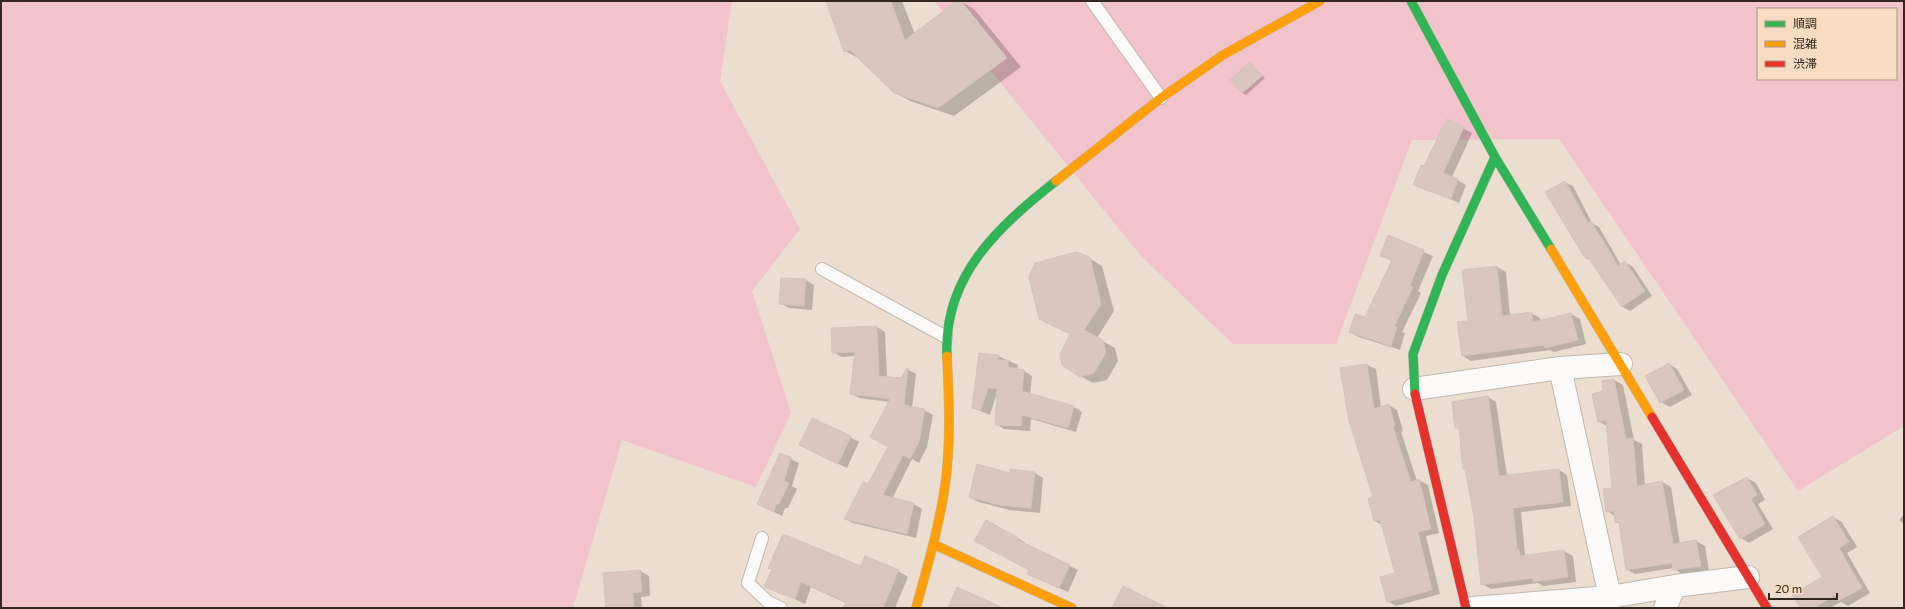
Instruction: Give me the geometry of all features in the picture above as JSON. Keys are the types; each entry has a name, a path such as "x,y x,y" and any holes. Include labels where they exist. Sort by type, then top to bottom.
{"street":[{"path":"916,608 933,544 945,487 950,430 946,337 953,305 965,275 988,241 1019,210 1161,98 1223,55 1320,1"},
{"path":"1411,1 1495,157 1767,608"},
{"path":"1466,608 1414,389 1413,354 1442,275 1495,157"},
{"path":"1414,389 1560,368 1621,364"},
{"path":"1560,368 1610,597"},
{"path":"933,544 1072,608"},
{"path":"1472,608 1610,597 1676,586 1748,577"},
{"path":"1665,608 1676,586"}],"lane":[{"path":"1092,1 1161,98"},
{"path":"822,269 946,337"},
{"path":"762,538 748,583 768,602 781,608"}],"shaded area":[{"path":"1,1 732,1 720,81 800,229 752,291 791,413 756,487 622,440 573,608 1,608"},
{"path":"934,1 1904,1 1904,426 1798,491 1559,139 1412,140 1336,344 1233,344 1142,257"}],"building":[{"path":"826,1 891,1 905,40 957,1 961,1 1007,58 938,108 894,93 850,50 844,52"},
{"path":"1250,62 1262,76 1242,93 1230,80"},
{"path":"1447,119 1464,127 1443,173 1458,179 1451,199 1413,185 1421,165 1424,166"},
{"path":"1565,181 1588,223 1591,221 1618,266 1625,261 1645,291 1622,307 1588,257 1585,258 1545,192"},
{"path":"1388,235 1424,250 1410,286 1413,287 1394,327 1397,327 1391,346 1349,332 1355,314 1365,317 1392,260 1380,256"},
{"path":"1076,252 1090,257 1101,304 1084,330 1103,340 1106,353 1094,373 1080,377 1062,365 1060,354 1070,334 1039,319 1029,277 1035,263"},
{"path":"1497,266 1502,316 1532,312 1533,322 1571,313 1578,340 1545,348 1544,345 1462,356 1457,322 1468,321 1462,270"},
{"path":"781,278 806,279 804,306 779,304"},
{"path":"877,326 879,376 901,378 908,368 904,405 925,409 919,442 910,459 903,455 883,495 914,503 907,534 844,519 863,482 868,484 888,447 870,437 890,399 850,394 855,352 832,353 831,328"},
{"path":"979,353 999,355 997,360 1009,360 1008,367 1024,370 1022,391 1074,406 1068,428 1022,415 1021,426 995,425 997,389 988,388 981,410 972,408"},
{"path":"1669,363 1684,390 1660,403 1645,376"},
{"path":"1367,364 1374,409 1389,404 1395,426 1393,427 1411,482 1419,479 1431,529 1418,532 1432,590 1387,602 1380,577 1395,573 1380,520 1374,521 1368,499 1373,497 1349,421 1340,368"},
{"path":"1614,379 1626,439 1633,438 1637,486 1662,481 1673,544 1696,540 1701,566 1673,570 1672,563 1626,570 1619,522 1615,523 1614,511 1606,512 1603,489 1612,488 1606,420 1598,422 1592,394 1603,391 1602,381"},
{"path":"1488,396 1499,476 1559,469 1563,502 1513,508 1517,550 1519,549 1520,556 1564,550 1568,577 1533,582 1533,578 1481,585 1474,517 1465,469 1463,469 1459,428 1455,428 1452,402"},
{"path":"812,418 851,436 838,464 799,445"},
{"path":"780,453 791,457 784,481 789,483 779,504 776,504 774,512 757,504"},
{"path":"977,464 1010,473 1010,469 1035,472 1031,508 999,505 969,497"},
{"path":"1747,477 1757,495 1751,499 1765,524 1740,539 1713,495"},
{"path":"1833,516 1849,542 1839,548 1862,588 1838,601 1835,595 1814,608 1800,608 1792,595 1822,577 1798,537"},
{"path":"986,520 1017,537 1016,539 1070,565 1059,588 1027,574 1029,570 974,541"},
{"path":"783,534 861,566 865,556 899,570 883,608 843,608 846,602 801,582 795,599 764,587 772,569 768,568"},
{"path":"640,570 642,592 633,593 634,608 606,608 603,573"},
{"path":"1123,586 1168,608 1112,608"},
{"path":"957,587 1003,608 948,608"}],"traffic: fast":[{"path":"1411,1 1495,157 1551,249"},
{"path":"1415,394 1413,354 1442,275 1495,157"},
{"path":"947,356 948,327 954,301 965,277 979,255 995,235 1014,216 1056,181"}],"traffic: slow":[{"path":"1056,181 1161,98 1223,55 1320,1"},
{"path":"1551,249 1652,417"},
{"path":"916,608 936,532 947,470 949,437 947,356"},
{"path":"933,544 1072,608"}],"traffic: jam":[{"path":"1415,394 1466,608"},
{"path":"1652,417 1767,608"}]}
